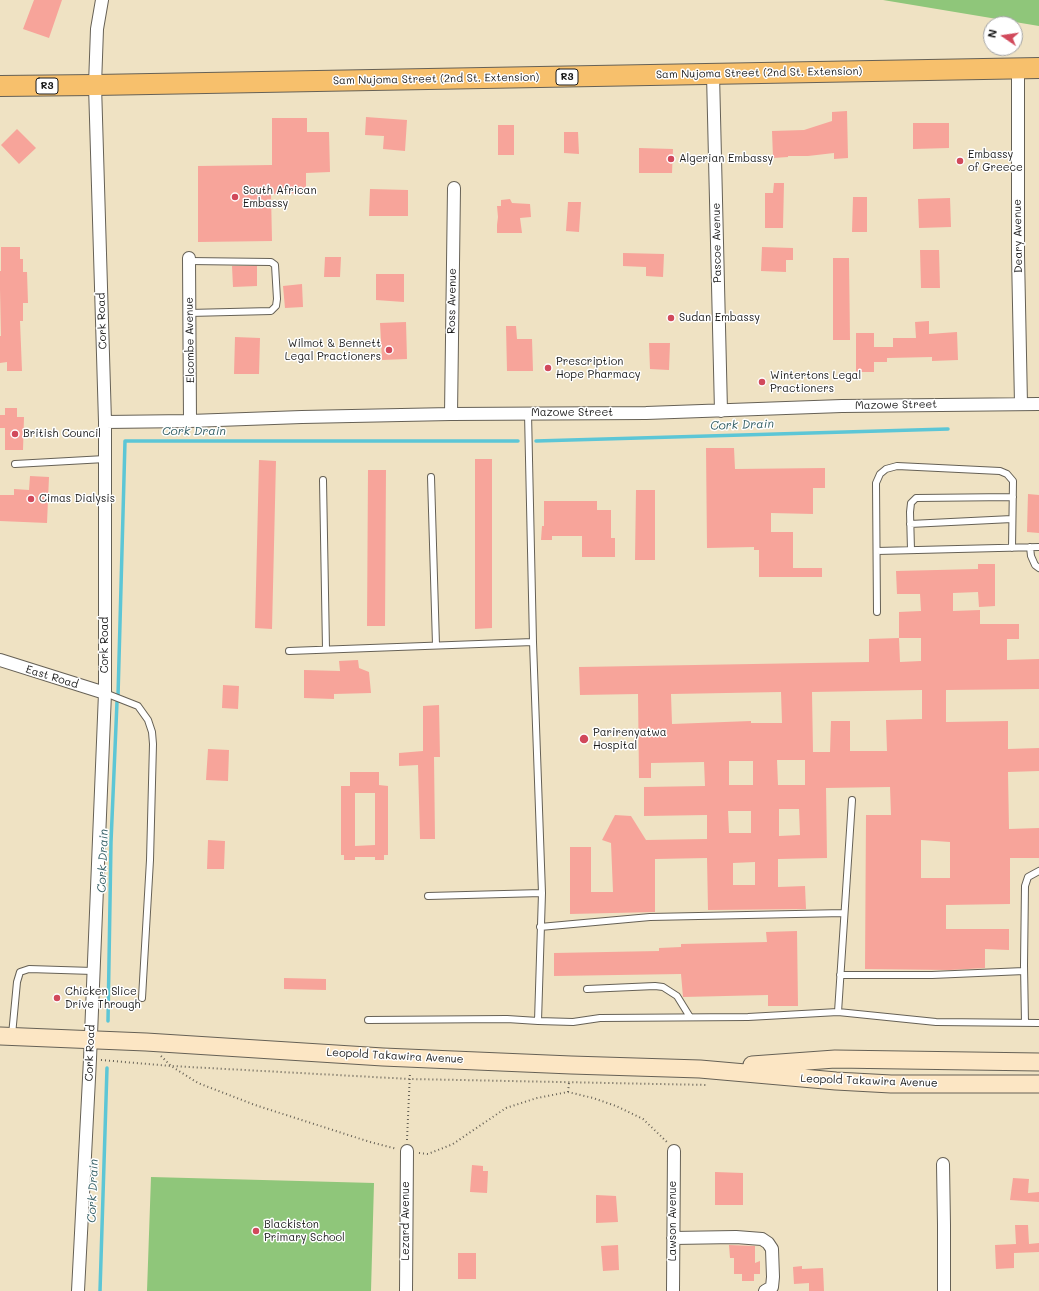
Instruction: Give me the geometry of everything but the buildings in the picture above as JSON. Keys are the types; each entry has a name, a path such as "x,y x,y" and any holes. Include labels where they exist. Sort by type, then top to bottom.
{"highway":[{"name":"Sam Nujoma Street (2nd St. Extension)","path":"0,86 95,86 1039,68"}],"main road":[{"name":"Leopold Takawira Avenue","path":"6,1036 146,1042 383,1057 700,1069 836,1081 883,1083 1039,1084"},
{"name":"Leopold Takawira Avenue","path":"700,1069 834,1059 1039,1062"}],"street":[{"name":"Cork Road","path":"78,1291 90,1059 105,693 105,422 95,86 97,29 102,0"},
{"name":"Deary Avenue","path":"1018,68 1018,247 1021,404"},
{"name":"Pascoe Avenue","path":"713,74 721,411"},
{"name":"Ross Avenue","path":"451,414 454,188"},
{"name":"Elcombe Avenue","path":"189,260 190,421"},
{"name":"Mazowe Street","path":"105,422 451,414 646,413 842,406 1039,404"},
{"name":"East Road","path":"0,660 105,693"},
{"name":"Lawson Avenue","path":"673,1291 674,1151"},
{"name":"Lezard Avenue","path":"406,1291 407,1152"},
{"path":"943,1164 944,1291"},
{"path":"673,1238 736,1237 762,1239 768,1243 772,1249 772,1287 765,1291"}],"lane":[{"path":"189,260 271,262 275,265 277,299 276,306 271,311 189,313"},
{"path":"528,413 533,642 542,893 538,1021"},
{"path":"15,464 105,459"},
{"path":"878,612 876,483 880,474 886,469 897,466 1000,471 1007,474 1012,481 1012,548"},
{"path":"431,477 436,645"},
{"path":"323,480 326,649"},
{"path":"910,550 911,503 916,498 1012,497"},
{"path":"910,524 1012,519"},
{"path":"1030,547 1031,556 1035,565 1039,568"},
{"path":"877,551 1039,547"},
{"path":"289,651 533,642"},
{"path":"105,693 138,706 148,720 152,732 150,860 142,998"},
{"path":"838,1012 852,800"},
{"path":"1025,1023 1025,886 1028,877 1039,871"},
{"path":"428,896 542,893"},
{"path":"540,927 650,917 844,913"},
{"path":"6,1036 20,972 29,968 93,971"},
{"path":"840,975 932,975 1024,971"},
{"path":"587,989 655,986 663,987 677,996 690,1017"},
{"path":"368,1020 507,1019 573,1022 600,1018 755,1017 838,1012 936,1022 1039,1023"}],"path":[{"path":"146,1042 171,1066 198,1083 255,1105 370,1142 407,1152 428,1154 454,1144 506,1108 537,1098 568,1092 605,1102 643,1119 669,1144 674,1151"},
{"path":"407,1152 410,1057"},
{"path":"90,1059 171,1066 410,1079 713,1085"}],"green space":[{"path":"883,0 1039,0 1039,26 1023,23 1023,16 983,17"},
{"name":"Blackiston Primary School","path":"151,1177 374,1183 371,1291 147,1291"}],"waterway":[{"name":"Cork Drain","path":"536,441 948,429"},
{"name":"Cork Drain","path":"118,696 125,441 518,441"},
{"name":"Cork Drain","path":"108,1021 111,842 117,702"},
{"name":"Cork Drain","path":"100,1291 107,1068"}],"place":[{"name":"Algerian Embassy","path":"671,159"},
{"name":"Embassy of Greece","path":"960,161"},
{"name":"South African Embassy","path":"235,197"},
{"name":"Sudan Embassy","path":"671,318"},
{"name":"Wilmot & Bennett Legal Practioners","path":"389,350"},
{"name":"Prescription Hope Pharmacy","path":"548,368"},
{"name":"Wintertons Legal Practioners","path":"762,382"},
{"name":"British Council","path":"15,434"},
{"name":"Cimas Dialysis","path":"31,499"},
{"name":"Parirenyatwa Hospital","path":"584,739"},
{"name":"Chicken Slice Drive Through","path":"57,998"},
{"name":"Blackiston Primary School","path":"256,1231"}]}
